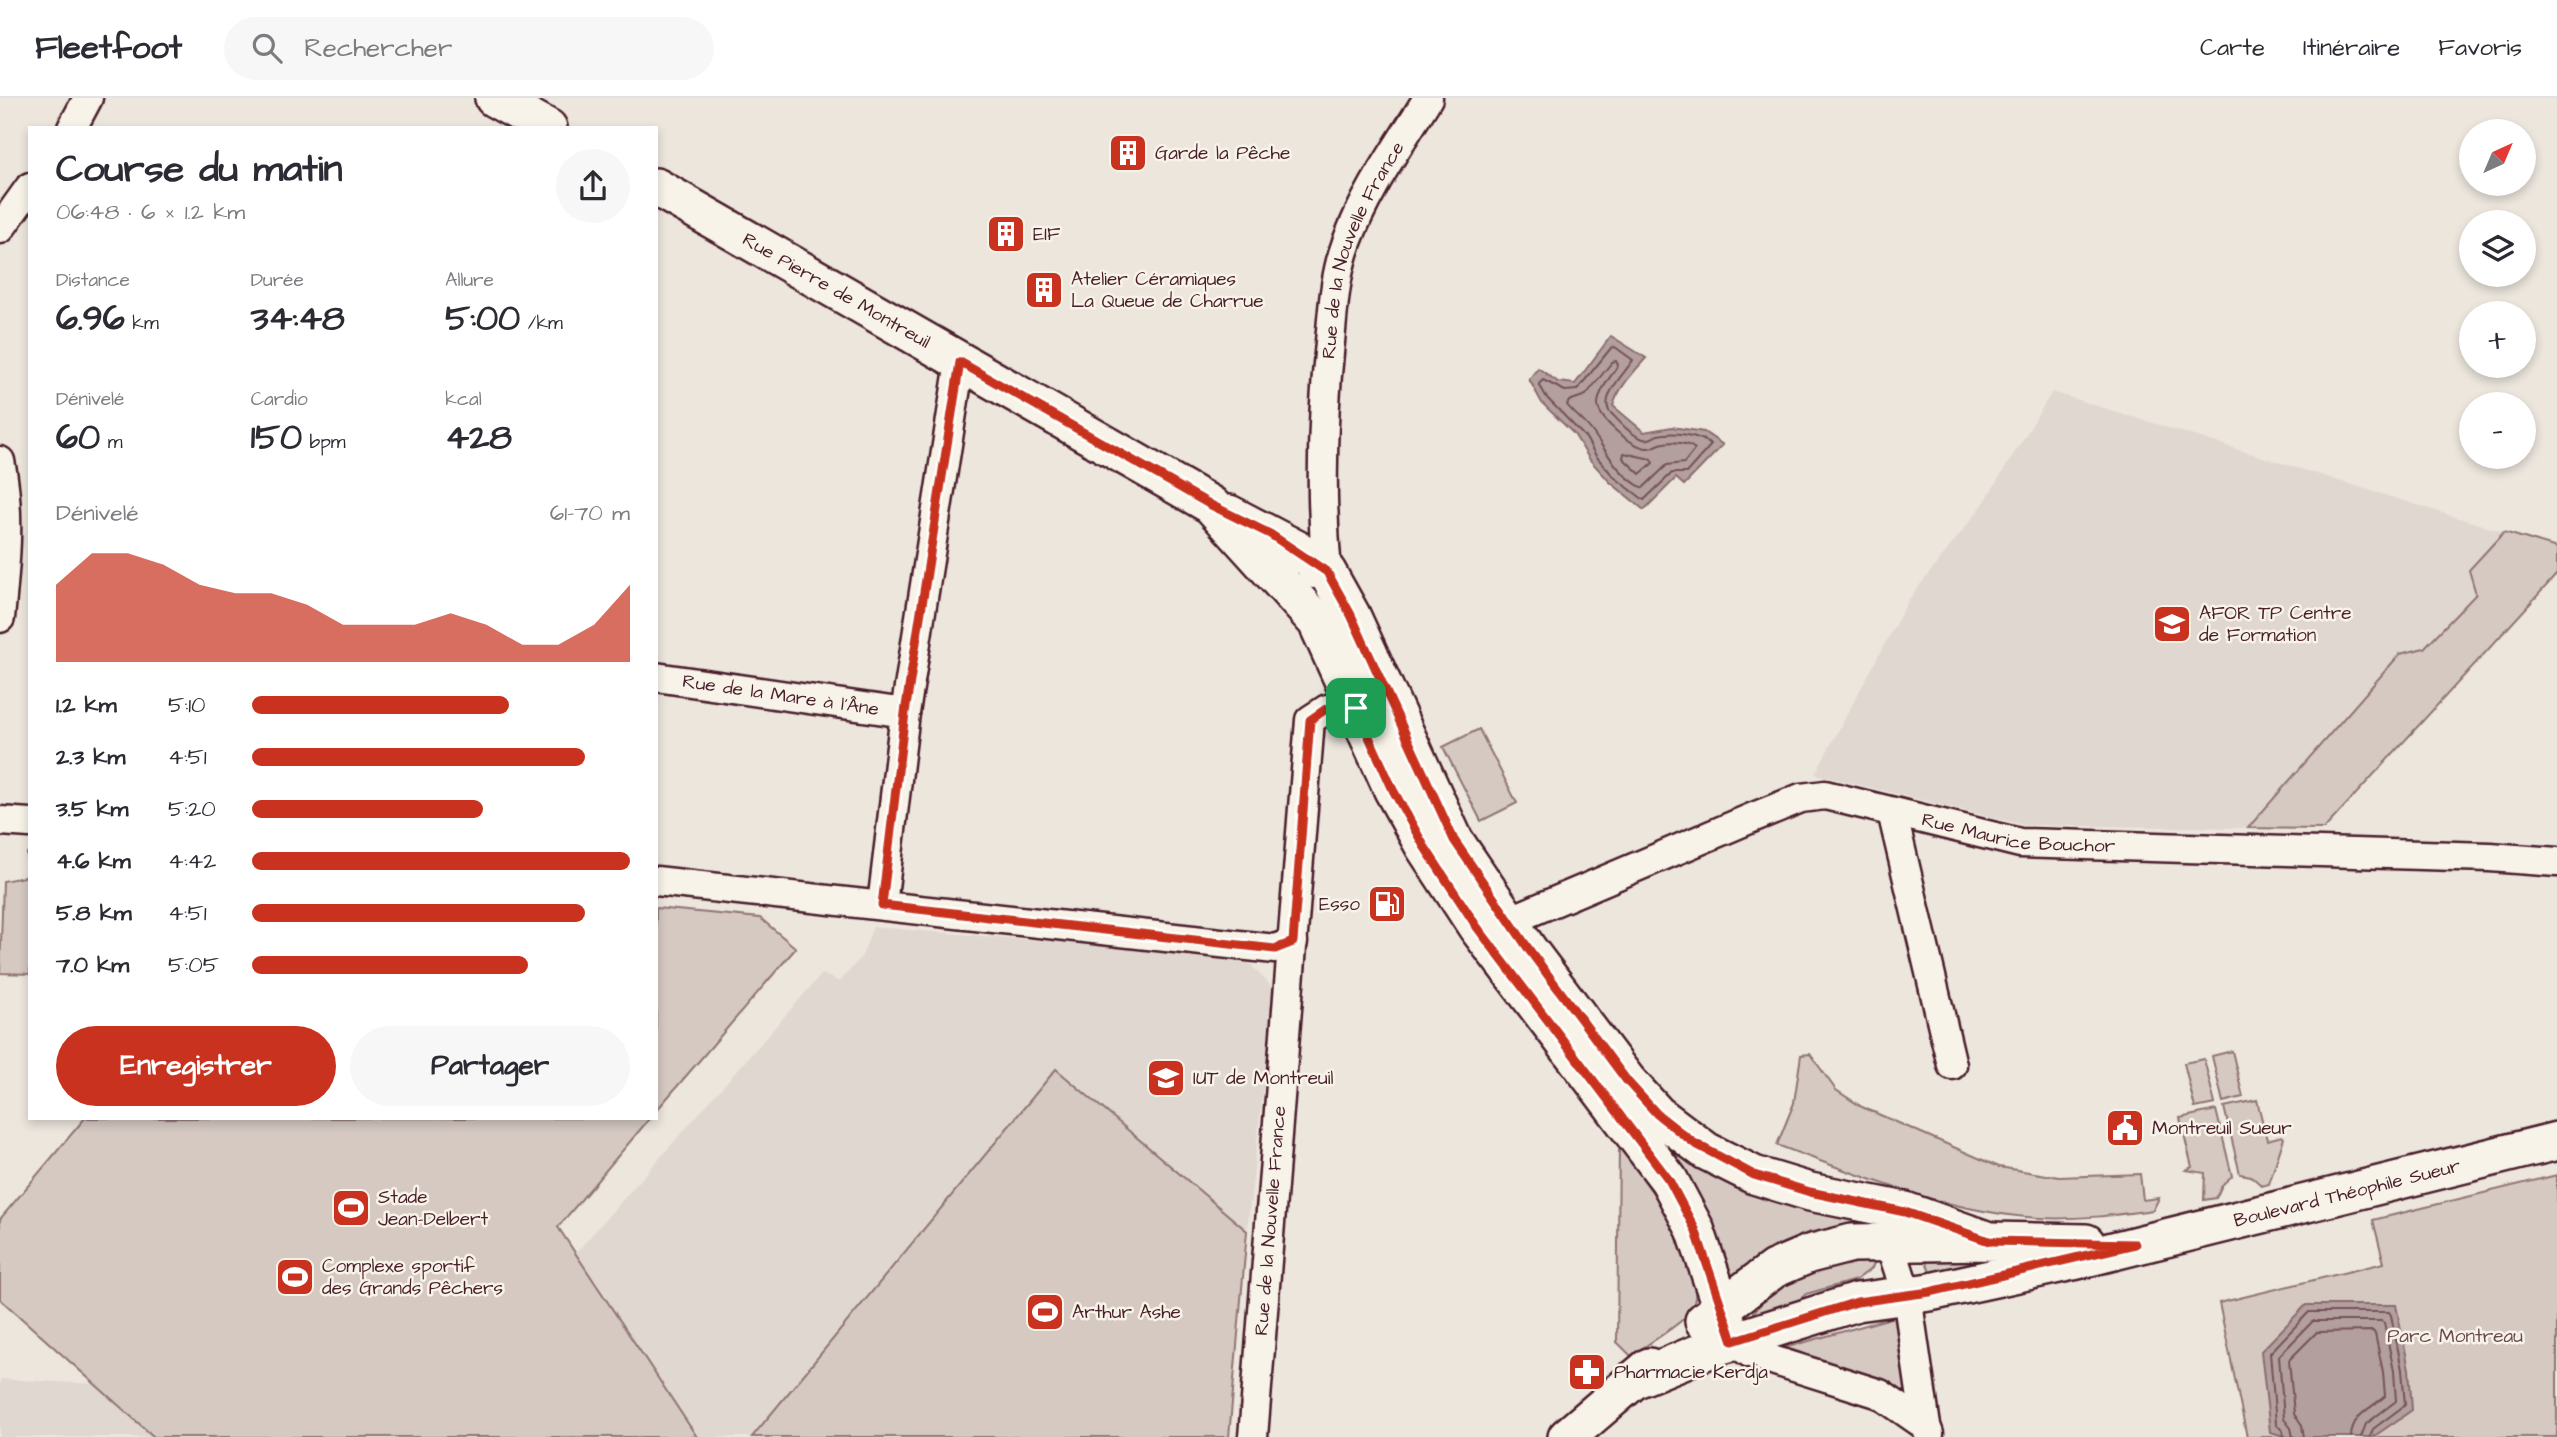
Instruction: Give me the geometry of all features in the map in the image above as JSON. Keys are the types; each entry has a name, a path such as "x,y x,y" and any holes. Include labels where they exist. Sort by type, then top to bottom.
{"main road":[{"path":"494,98 544,126"},
{"name":"Rue Pierre de Montreuil","path":"658,188 1211,505 1317,622 1399,801 1424,846 1477,927 1669,1180 1695,1229 1727,1325"},
{"path":"1211,505 1270,534 1327,572 1351,615 1454,840 1509,921 1627,1081 1657,1114 1694,1143 1754,1175 1810,1192 1905,1212 1989,1241"},
{"name":"Boulevard Théophile Sueur","path":"1727,1325 1907,1296 2060,1264 2557,1141"},
{"path":"1857,1302 1892,1251 1877,1206"},
{"name":"Boulevard Théophile Sueur","path":"1567,1437 1631,1381 1696,1354 1727,1325 1774,1269 1809,1254 1852,1243 1892,1251 1989,1241 2135,1244"}],"street":[{"path":"73,126 88,98"},
{"name":"Rue de la Nouvelle France","path":"1327,572 1322,517 1323,412 1334,299 1346,243 1371,192 1428,98"},
{"path":"0,229 28,190"},
{"path":"882,905 905,713 960,362"},
{"path":"0,461 18,552 0,618"},
{"path":"1278,579 1327,572"},
{"name":"Rue de la Mare à l'Âne","path":"658,677 905,713"},
{"name":"Rue de la Nouvelle France","path":"1253,1437 1310,720 1326,709 1356,708"},
{"name":"Rue Maurice Bouchor","path":"1509,921 1801,799 1825,795 2020,843 2490,857 2557,862"},
{"path":"1892,812 1952,1065"},
{"path":"0,821 28,823"},
{"path":"658,881 1275,949 1293,942"},
{"path":"1892,1251 1907,1296 1928,1432"},
{"path":"1727,1325 1750,1353 1880,1394 1928,1432"}],"shaded area":[{"name":"AFOR TP Centre de Formation","path":"2052,392 2504,532 2469,570 2476,594 2424,648 2400,654 2248,828 2023,825 1815,774 1909,599 1982,506"},
{"path":"873,927 1243,957 1274,989 1247,1231 1056,1069 752,1437 697,1437 574,1255 822,974 840,982 862,956"},
{"path":"0,1379 96,1384 154,1437 0,1437"}],"green space":[{"path":"2504,532 2557,548 2557,574 2324,829 2248,828 2400,654 2424,648 2476,594 2469,570"},
{"path":"1479,729 1517,803 1481,821 1443,747"},
{"path":"28,876 28,974 0,973 3,881"},
{"path":"658,908 760,918 796,948 658,1109"},
{"path":"2232,1051 2243,1097 2223,1102 2212,1056"},
{"path":"1810,1054 1836,1090 1862,1107 1999,1167 2059,1177 2140,1174 2143,1200 2159,1198 2153,1210 2111,1215 2040,1218 2006,1215 1972,1209 1906,1191 1777,1145 1794,1103 1801,1055"},
{"path":"2204,1059 2215,1104 2195,1108 2184,1063"},
{"path":"1056,1069 1247,1231 1229,1437 752,1437"},
{"path":"2257,1100 2267,1140 2282,1136 2284,1138 2269,1184 2262,1186 2251,1176 2240,1174 2224,1107"},
{"path":"2216,1110 2232,1176 2222,1185 2216,1198 2204,1200 2205,1173 2186,1170 2192,1167 2180,1118"},
{"path":"1638,1114 1795,1203 1862,1222 1807,1233 1776,1246 1726,1280"},
{"name":"Complexe sportif des Grands Pêchers","path":"83,1120 648,1120 558,1227 697,1437 154,1437 0,1299 0,1219"},
{"path":"1619,1146 1673,1225 1693,1272 1695,1293 1691,1311 1687,1316 1631,1356 1617,1342"},
{"name":"Parc Montreau","path":"2557,1175 2557,1437 2247,1437 2219,1303 2384,1263 2373,1220"},
{"path":"1924,1254 2055,1254 1931,1276"},
{"path":"1877,1255 1872,1268 1856,1280 1806,1294 1786,1312 1757,1320 1754,1312 1772,1290 1798,1271"},
{"path":"1898,1316 1912,1405 1777,1350"}],"water":[{"path":"1611,336 1646,358 1622,387 1613,406 1644,432 1672,427 1704,432 1723,445 1684,485 1676,478 1644,510 1610,482 1590,460 1574,434 1542,403 1529,379 1538,368 1558,382 1575,384"},
{"path":"2306,1305 2396,1305 2409,1369 2412,1410 2373,1437 2288,1437 2270,1432 2261,1351"}],"place":[{"name":"Garde la Pêche","path":"1128,153"},
{"name":"EIF","path":"1006,234"},
{"name":"Atelier Céramiques La Queue de Charrue","path":"1044,290"},
{"name":"AFOR TP Centre de Formation","path":"2172,624"},
{"name":"Esso","path":"1387,904"},
{"name":"IUT de Montreuil","path":"1166,1078"},
{"name":"Montreuil Sueur","path":"2125,1128"},
{"name":"Stade Jean-Delbert","path":"351,1208"},
{"name":"Complexe sportif des Grands Pêchers","path":"295,1277"},
{"name":"Arthur Ashe","path":"1045,1312"},
{"name":"Pharmacie Kerdja","path":"1587,1372"}],"route":[{"path":"960,362 1211,505 1298,550 1327,572 1351,615 1454,840 1530,951 1627,1081 1657,1114 1694,1143 1754,1175 1810,1192 1905,1212 1989,1241 2135,1244 2073,1261 1930,1292 1857,1302 1733,1341 1695,1229 1669,1180 1477,927 1424,846 1393,790 1356,708 1326,709 1310,720 1293,942 1275,949 882,905 905,713 960,362"}]}
